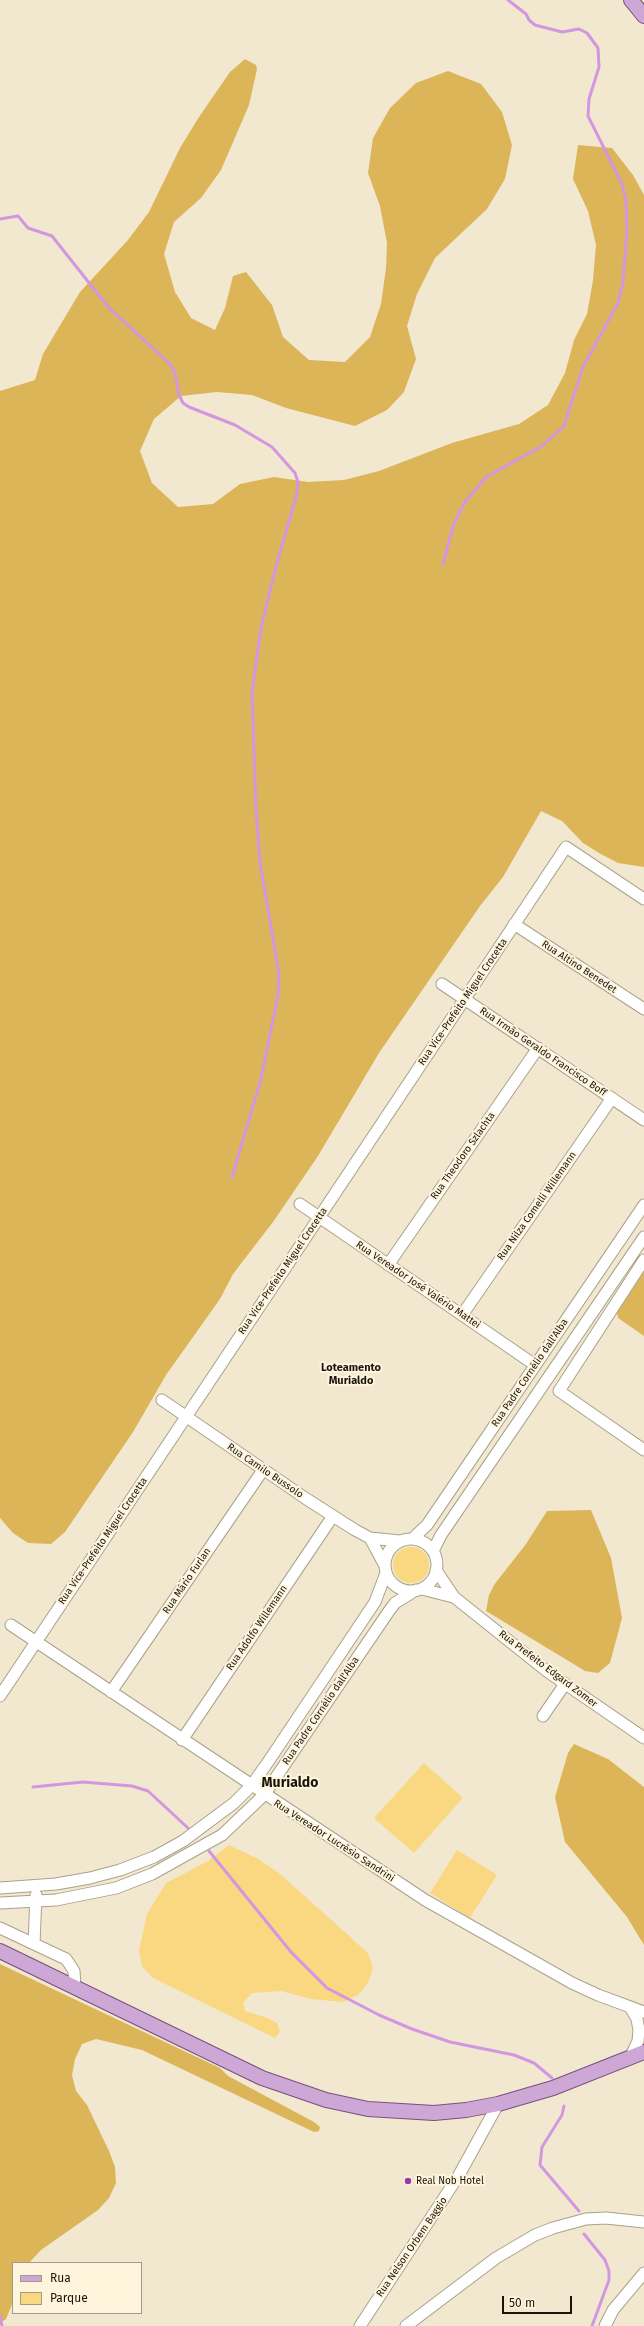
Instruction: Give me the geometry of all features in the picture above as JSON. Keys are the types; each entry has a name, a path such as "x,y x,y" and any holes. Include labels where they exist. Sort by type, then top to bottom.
{"main road":[{"path":"631,0 644,16"},
{"path":"0,1951 262,2078 326,2100 368,2109 434,2113 466,2110 498,2104 552,2088 644,2052"}],"street":[{"name":"Rua Vice-Prefeito Miguel Crocetta","path":"0,1696 566,847 644,899"},
{"name":"Rua Altino Benedet","path":"514,924 644,1010"},
{"name":"Rua Irmão Geraldo Francisco Boff","path":"442,984 644,1120"},
{"name":"Rua Theodoro Szlachta","path":"388,1265 538,1048"},
{"name":"Rua Nilza Comelli Willemann","path":"462,1315 612,1098"},
{"name":"Rua Vereador José Valério Mattei","path":"300,1204 535,1365"},
{"name":"Rua Padre Cornélio dall'Alba","path":"412,1539 427,1525 644,1205"},
{"name":"Rua Padre Cornélio dall'Alba","path":"433,1551 441,1535 644,1237"},
{"path":"644,1260 559,1391 644,1450"},
{"name":"Rua Camilo Bussolo","path":"162,1400 263,1470 333,1516 370,1538 400,1541"},
{"name":"Rua Mário Furlan","path":"111,1692 263,1470"},
{"name":"Rua Adolfo Willemann","path":"182,1740 333,1516"},
{"path":"370,1538 385,1570 397,1587 419,1590 431,1581 436,1570 433,1551 424,1543 412,1539 400,1541 387,1554 385,1570"},
{"name":"Rua Padre Cornélio dall'Alba","path":"0,1888 35,1887 90,1878 120,1870 154,1857 183,1841 213,1820 251,1786 375,1602 385,1570"},
{"name":"Rua Prefeito Edgard Zomer","path":"436,1570 454,1597 565,1684 644,1738"},
{"name":"Rua Padre Cornélio dall'Alba","path":"0,1903 37,1902 80,1896 116,1888 152,1874 222,1835 264,1795 395,1603 419,1590"},
{"name":"Rua Prefeito Edgard Zomer","path":"419,1590 454,1597"},
{"name":"Rua Vereador Lucrésio Sandrini","path":"11,1625 264,1795 424,1900 550,1972 598,1995 644,2012"},
{"path":"543,1716 565,1684"},
{"path":"34,1944 37,1902 35,1887"},
{"path":"0,1928 66,1959 74,1971 75,1987"},
{"path":"630,2007 637,2019 639,2030 638,2041 630,2058"},
{"name":"Rua Nelson Orbem Baggio","path":"360,2326 460,2175 498,2104"},
{"path":"406,2326 496,2258 535,2235 553,2228 586,2219 606,2218 644,2222"},
{"path":"605,2326 613,2310 644,2273"}],"green space":[{"path":"415,1547 424,1552 428,1558 428,1572 424,1578 415,1583 407,1583 398,1578 394,1572 393,1561 398,1552 404,1548"},
{"path":"424,1763 463,1798 414,1853 374,1818"},
{"path":"229,1845 258,1859 279,1873 368,1953 373,1968 368,1983 358,1995 343,2002 311,1999 281,1991 252,1993 243,2003 245,2011 268,2018 277,2023 280,2032 275,2038 153,1978 142,1966 139,1950 147,1914 166,1883 208,1861"},
{"path":"457,1850 497,1875 470,1918 430,1893"}],"shaded area":[{"path":"245,59 256,65 257,69 249,105 221,170 201,198 174,222 164,254 175,292 191,318 215,330 225,308 233,276 246,272 272,305 283,337 309,360 345,362 370,337 381,304 386,268 387,243 380,206 368,173 373,138 390,108 416,83 448,71 481,84 502,112 512,145 505,179 487,209 435,258 417,294 407,326 416,359 404,392 387,410 355,426 286,408 252,395 217,392 181,396 154,419 140,451 152,483 178,507 213,504 240,484 274,477 308,482 344,480 379,471 452,443 519,424 548,405 565,373 574,340 587,314 593,280 596,245 588,211 573,179 578,145 612,148 633,175 644,195 644,867 618,863 599,853 583,843 562,821 541,811 503,877 480,906 379,1053 318,1156 273,1222 233,1274 220,1299 166,1375 133,1432 65,1532 51,1544 28,1543 13,1533 0,1518 0,391 35,380 43,354 80,292 128,240 149,212 180,148 199,117 230,72"},
{"path":"644,1272 644,1336 618,1318 617,1313"},
{"path":"591,1510 611,1558 622,1618 610,1663 598,1673 585,1671 486,1611 489,1595 494,1585 526,1544 547,1511"},
{"path":"574,1744 608,1759 644,1787 644,1945 627,1917 565,1842 555,1797 568,1753"},
{"path":"0,1964 220,2068 228,2076 314,2122 320,2127 319,2131 314,2132 142,2050 96,2039 82,2044 75,2059 72,2075 76,2091 87,2105 109,2151 115,2167 116,2183 109,2198 98,2210 41,2250 30,2262 12,2262 12,2304 6,2319 0,2323"}],"waterway":[{"path":"443,564 454,523 465,502 486,477 542,446 564,426 583,367 618,303 623,282 627,229 626,201 622,184 588,116 589,99 599,67 598,48 587,33 579,29 562,32 535,25 529,20 526,14 508,0"},
{"path":"0,219 18,216 28,228 52,236 109,308 170,364 175,373 179,395 183,403 189,407 235,425 272,447 295,473 298,482 297,493 275,570 261,628 252,692 256,809 260,863 279,974 278,995 261,1079 232,1177"},
{"path":"33,1787 83,1782 132,1786 148,1791 188,1828"},
{"path":"209,1851 291,1952 327,1988 379,2015 412,2029 450,2042 514,2055 534,2063 552,2078"},
{"path":"564,2106 562,2115 542,2147 540,2165 579,2211"},
{"path":"584,2234 605,2260 609,2271 609,2280 592,2326"},
{"path":"0,2316 2,2326"}],"place":[{"name":"Real Nob Hotel","path":"408,2181"}],"district":[{"name":"Loteamento Murialdo","path":"351,1374"},
{"name":"Murialdo","path":"290,1783"}]}
